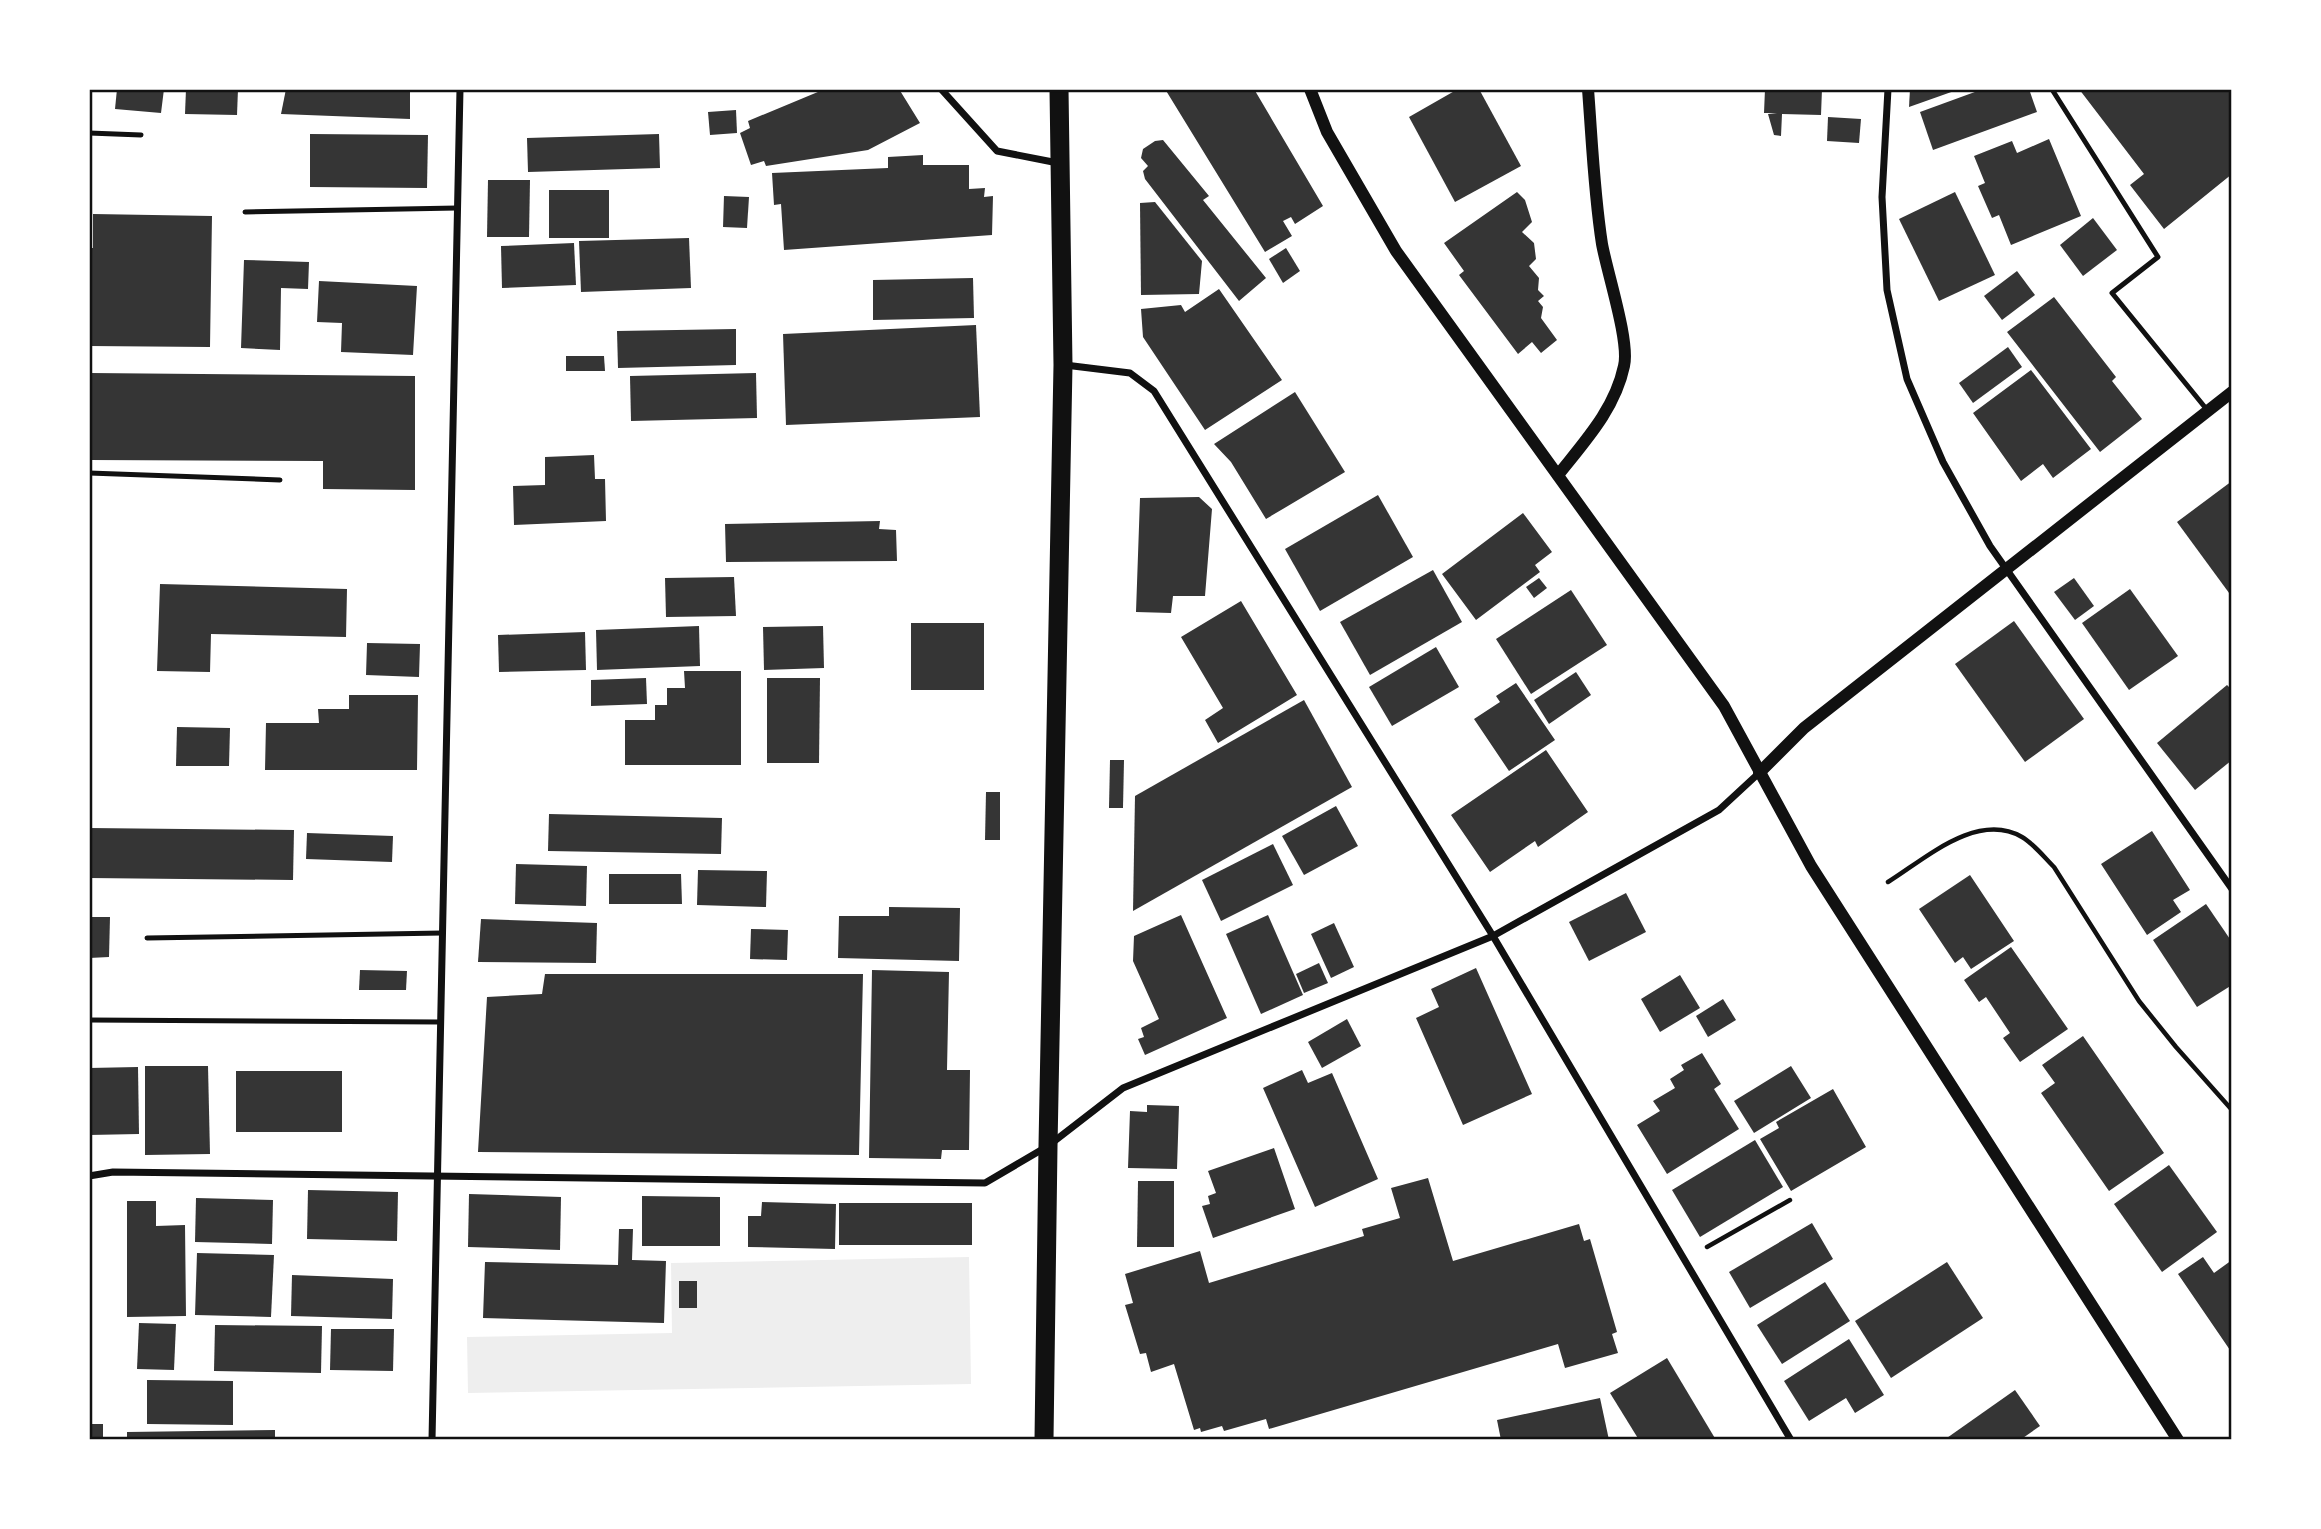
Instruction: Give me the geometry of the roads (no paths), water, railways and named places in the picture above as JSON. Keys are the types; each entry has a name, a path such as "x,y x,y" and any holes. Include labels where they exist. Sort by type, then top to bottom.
{"highway":[{"path":"1044,1440 1063,365 1059,89"}],"street":[{"path":"432,1440 460,89"},
{"path":"941,89 997,151 1062,164"},
{"path":"1310,89 1327,132 1396,251 1724,706 1811,866 2178,1440"},
{"path":"1559,475 1600,422 1617,393 1626,362 1602,245 1594,180 1588,89"},
{"path":"1888,89 1882,197 1887,290 1908,379 1942,462 1990,546 2232,889"},
{"path":"1063,365 1130,373 1154,391 1493,936 1791,1440"},
{"path":"89,1176 113,1172 985,1182 1048,1146 1123,1088 1493,936 1719,810 1804,729 2232,392"}],"lane":[{"path":"2053,91 2158,257 2112,293 2208,411"},
{"path":"89,133 141,135"},
{"path":"245,212 457,208"},
{"path":"89,473 280,480"},
{"path":"146,938 442,933"},
{"path":"89,1020 440,1023"}]}
